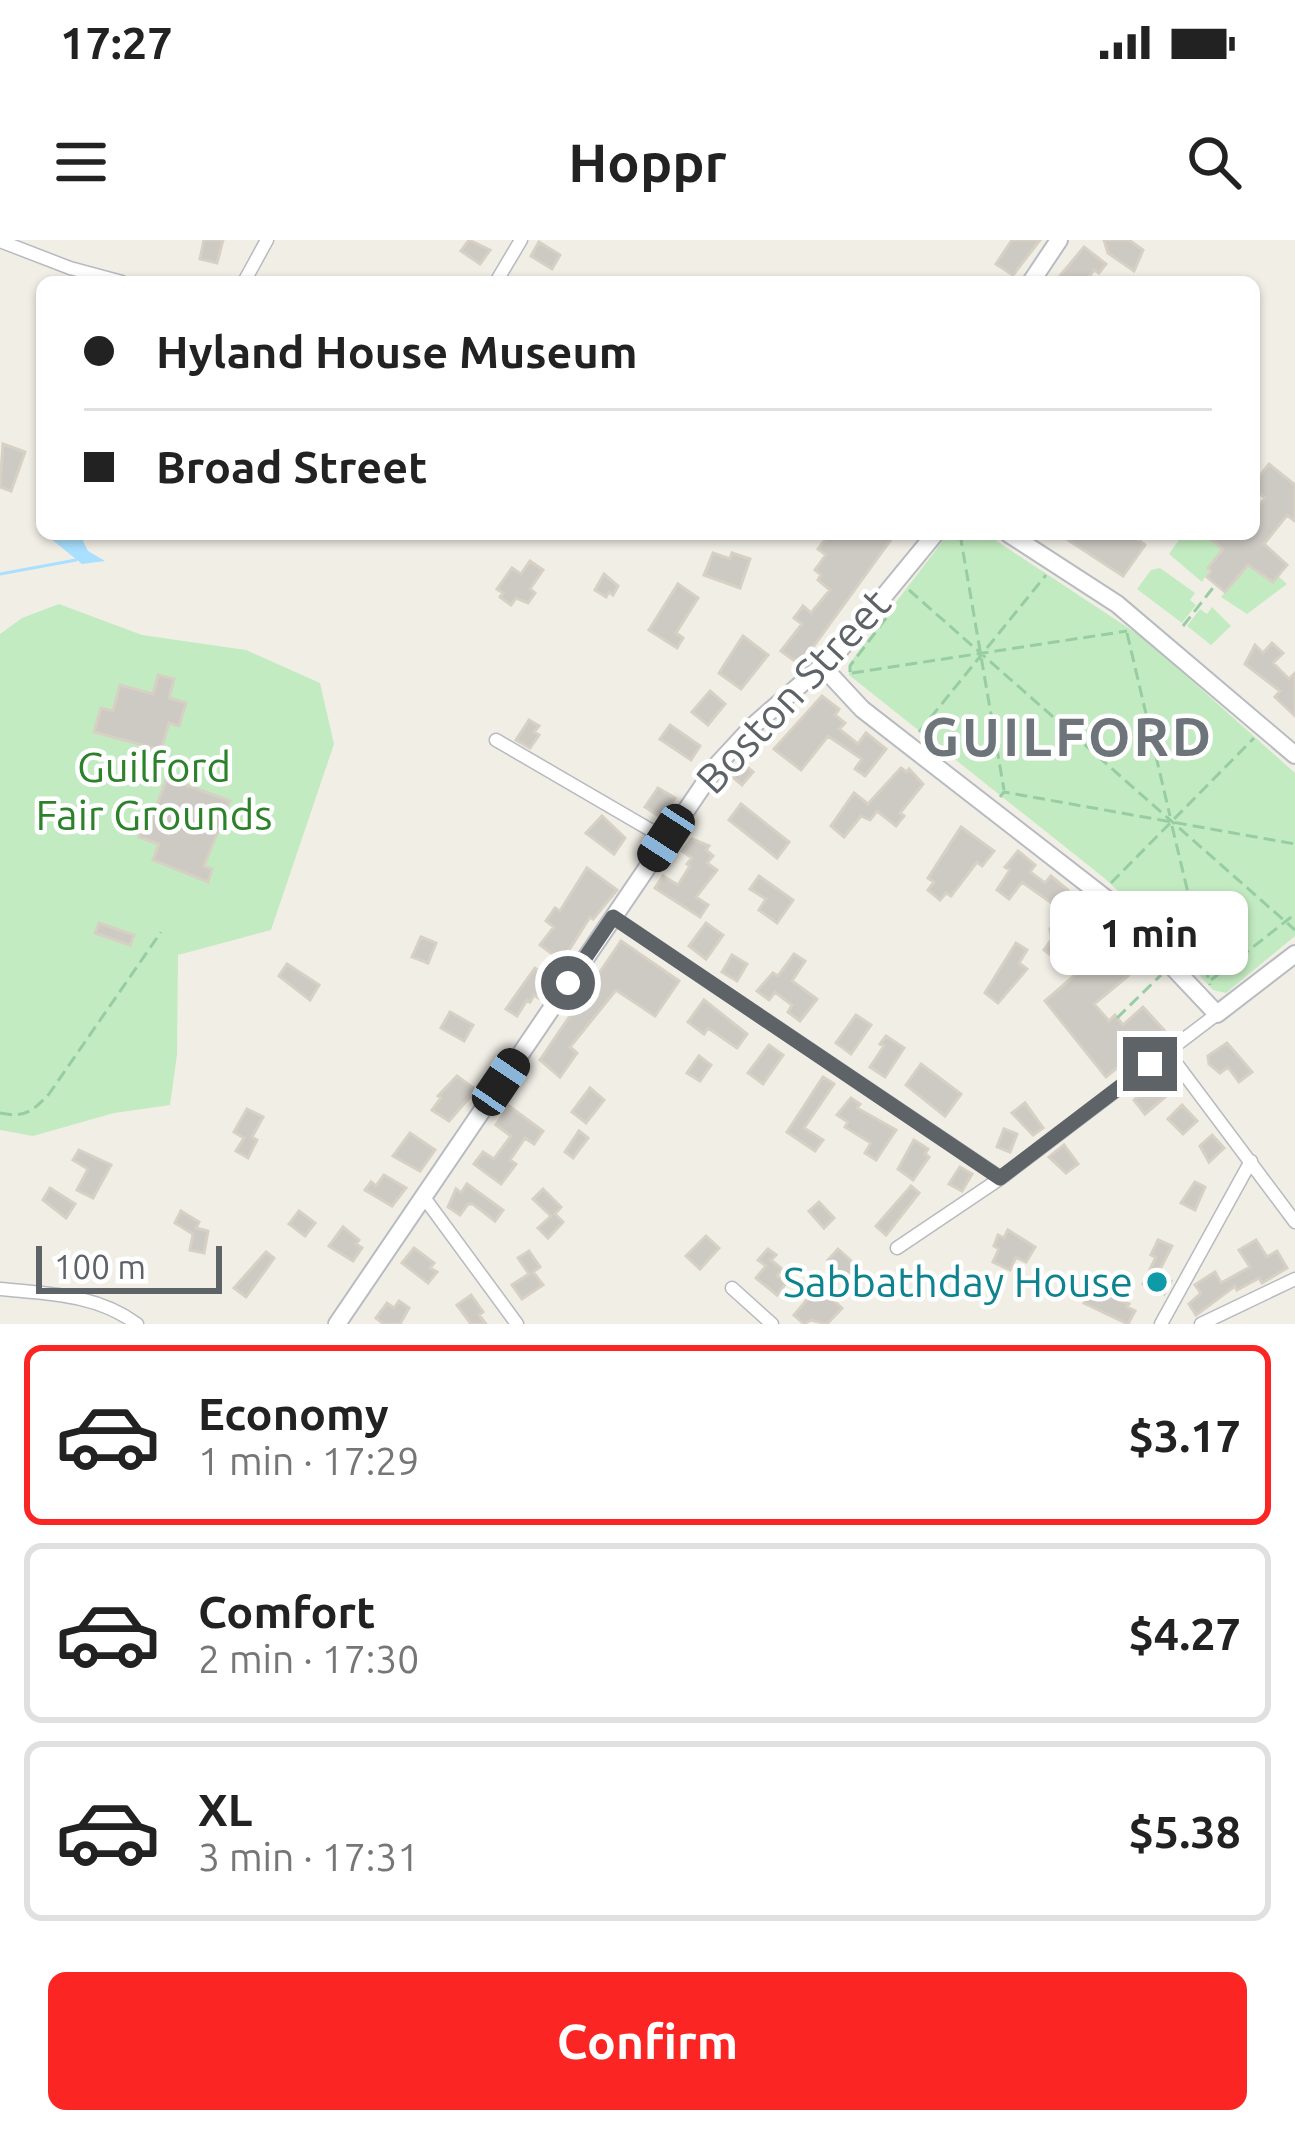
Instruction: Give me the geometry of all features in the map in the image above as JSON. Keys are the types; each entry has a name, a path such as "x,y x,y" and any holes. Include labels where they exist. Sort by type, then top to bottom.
{"main road":[{"path":"1035,276 1059,240"},
{"name":"Boston Street","path":"337,1324 733,746 823,667 927,540"},
{"path":"1018,540 1118,604 1295,754"},
{"path":"823,667 862,709 1113,904 1217,1014 1295,954"}],"street":[{"path":"247,276 268,240"},
{"path":"500,276 521,240"},
{"path":"0,241 100,276"},
{"path":"496,740 666,838"},
{"path":"613,917 1000,1178"},
{"path":"896,1248 1000,1178 1217,1014"},
{"path":"1167,1051 1295,1222"},
{"path":"1162,1324 1251,1162"},
{"path":"424,1196 517,1324"},
{"path":"1201,1324 1295,1279"},
{"path":"732,1288 772,1324"},
{"path":"0,1289 67,1295 112,1306 137,1324"}],"path":[{"path":"961,540 1002,794 1295,844"},
{"path":"919,732 1047,574"},
{"path":"1183,626 1216,584"},
{"path":"908,589 1295,930"},
{"path":"850,673 1128,629 1210,983 1295,914"},
{"path":"1111,883 1255,737"},
{"path":"0,1113 18,1117 32,1112 50,1094 161,932"},
{"path":"1118,1018 1171,966"}],"green space":[{"path":"943,540 995,540 1145,639 1295,773 1295,936 1226,993 1213,990 1103,877 849,675 849,664"},
{"path":"1179,540 1213,540 1223,549 1202,582 1169,554"},
{"path":"1248,565 1266,579 1278,576 1287,584 1247,614 1221,597"},
{"path":"1160,568 1195,593 1190,600 1196,605 1182,623 1137,589 1151,570"},
{"name":"Guilford Fair Grounds","path":"59,604 142,635 246,650 320,683 334,744 271,930 178,955 177,1055 170,1105 114,1113 33,1136 0,1130 0,634 22,618"},
{"path":"1212,607 1231,626 1211,645 1187,626 1200,609 1207,614"}],"water":[{"path":"52,540 84,540 88,551 105,561 82,564"}],"building":[{"path":"204,240 223,240 217,263 200,259"},
{"path":"469,240 490,250 480,264 461,251"},
{"path":"1012,240 1040,240 1013,275 996,264"},
{"path":"1104,240 1129,240 1143,250 1134,271 1108,253"},
{"path":"539,242 560,255 552,269 531,256"},
{"path":"1084,247 1106,264 1090,276 1060,276"},
{"path":"3,444 25,452 11,491 0,487"},
{"path":"1269,464 1295,485 1295,521 1287,515 1264,544 1287,565 1273,582 1248,565 1225,592 1207,577 1223,549 1212,540 1260,540 1260,504 1265,498 1260,494 1260,475"},
{"path":"825,540 891,540 800,665 781,651 802,624 794,618 803,606 811,613 830,590 815,570 826,555 818,549"},
{"path":"1068,540 1139,540 1145,545 1123,576"},
{"path":"713,553 750,559 740,588 704,575"},
{"path":"530,561 543,570 530,589 535,593 528,603 516,598 511,605 497,589 512,568 521,574"},
{"path":"604,574 618,586 606,597 595,590"},
{"path":"678,584 698,598 676,633 683,638 677,648 649,630"},
{"path":"743,636 768,655 741,689 719,673"},
{"path":"1272,643 1283,653 1273,663 1289,679 1295,673 1295,716 1275,697 1280,691 1245,664 1255,645 1263,653"},
{"path":"158,675 174,679 169,698 186,703 179,726 169,723 161,750 94,732 101,708 113,711 120,685 153,694"},
{"path":"710,691 725,704 708,725 692,712"},
{"path":"822,696 839,709 835,715 845,723 839,729 858,744 866,733 886,749 865,776 855,769 862,759 828,736 801,770 774,749"},
{"path":"529,720 539,726 530,748 516,740"},
{"path":"670,725 700,746 691,760 660,739"},
{"path":"740,761 753,772 742,785 729,774"},
{"path":"901,768 909,769 923,784 900,813 904,816 896,826 877,811 870,820 861,816 844,837 831,826 854,793 868,804"},
{"path":"167,778 230,801 204,866 212,869 208,882 153,860 159,844 139,837"},
{"path":"658,788 675,798 662,818 645,807"},
{"path":"741,804 789,842 777,858 729,820"},
{"path":"602,816 625,838 614,854 586,833"},
{"path":"961,827 994,851 982,866 977,862 951,896 946,893 940,900 928,890 934,882 928,878"},
{"path":"692,839 709,846 706,850 713,856 707,863 717,870 696,897 708,905 700,917 655,888 663,876 678,885 692,858 682,851"},
{"path":"1018,851 1035,865 1030,872 1045,883 1051,876 1068,890 1065,894 1097,918 1088,930 1103,946 1110,939 1128,958 1122,963 1131,972 1094,1004 1109,1021 1115,1015 1123,1025 1143,1007 1164,1030 1106,1077 1045,1001 1095,958 1079,941 1059,962 1044,950 1052,939 1050,929 1063,911 1022,882 1009,899 997,890 1010,870 1005,867"},
{"path":"587,868 617,890 590,917 562,961 540,945 554,927 546,921 555,908 560,911"},
{"path":"759,876 793,900 777,923 759,910 766,899 750,889"},
{"path":"99,923 134,935 130,945 95,933"},
{"path":"706,923 723,935 706,959 689,946"},
{"path":"421,937 436,943 428,963 412,957"},
{"path":"621,941 679,981 655,1016 616,990 570,1047 577,1053 560,1077 540,1060"},
{"path":"1016,943 1027,950 1019,963 1027,969 998,1003 985,993"},
{"path":"794,954 805,961 792,981 817,999 800,1021 788,1012 792,1005 775,992 769,1000 757,991 773,973 778,976"},
{"path":"732,955 747,964 737,981 722,972"},
{"path":"287,964 319,985 310,1000 279,976"},
{"path":"535,968 552,979 540,999 534,995 527,1000 517,1016 506,1009"},
{"path":"704,1000 747,1034 737,1048 708,1028 704,1034 688,1022"},
{"path":"450,1012 473,1025 464,1041 441,1028"},
{"path":"856,1015 871,1025 851,1054 836,1043"},
{"path":"886,1036 904,1048 885,1077 870,1067"},
{"path":"1227,1043 1252,1072 1239,1082 1228,1067 1220,1073 1209,1064 1208,1056"},
{"path":"769,1045 783,1055 763,1084 748,1073"},
{"path":"699,1056 711,1065 700,1081 687,1073"},
{"path":"921,1064 961,1094 945,1116 906,1085"},
{"path":"457,1076 476,1090 449,1121 432,1110"},
{"path":"1158,1076 1171,1092 1145,1114 1134,1100"},
{"path":"823,1077 834,1084 804,1128 823,1140 815,1151 787,1132"},
{"path":"590,1088 604,1100 586,1123 572,1112"},
{"path":"851,1098 860,1104 857,1108 896,1130 876,1160 865,1153 871,1143 845,1127 848,1122 837,1115"},
{"path":"1025,1103 1043,1128 1033,1135 1012,1113"},
{"path":"1182,1105 1197,1121 1183,1134 1168,1119"},
{"path":"509,1106 543,1131 534,1144 525,1138 510,1160 516,1164 501,1184 474,1164 483,1152 494,1159 511,1136 496,1125"},
{"path":"247,1109 263,1117 248,1158 236,1151 244,1138 234,1132"},
{"path":"1004,1129 1017,1134 1010,1152 997,1147"},
{"path":"579,1131 588,1138 573,1158 565,1152"},
{"path":"410,1133 435,1150 420,1171 393,1156"},
{"path":"1212,1135 1224,1148 1209,1162 1200,1146"},
{"path":"914,1140 928,1149 929,1157 913,1180 898,1169"},
{"path":"1064,1145 1078,1164 1066,1173 1049,1157"},
{"path":"79,1150 111,1165 93,1198 77,1190 88,1169 73,1160"},
{"path":"960,1167 972,1174 962,1191 949,1184"},
{"path":"384,1175 406,1188 392,1206 365,1190 371,1182 376,1186"},
{"path":"1195,1182 1205,1187 1195,1210 1181,1203"},
{"path":"467,1184 503,1210 495,1221 473,1204 460,1215 448,1207 456,1189 461,1193"},
{"path":"911,1186 919,1193 886,1235 876,1226"},
{"path":"50,1188 75,1204 66,1218 43,1200"},
{"path":"543,1189 561,1207 555,1214 563,1222 548,1238 538,1228 551,1216 533,1199"},
{"path":"819,1202 834,1218 824,1228 809,1211"},
{"path":"181,1211 199,1222 196,1228 208,1231 204,1253 190,1250 193,1234 175,1223"},
{"path":"299,1211 315,1223 305,1236 289,1224"},
{"path":"343,1227 362,1248 353,1261 329,1246"},
{"path":"1008,1230 1035,1247 1026,1262 1016,1257 1010,1270 993,1262 998,1235 1004,1238"},
{"path":"706,1236 719,1248 700,1269 686,1256"},
{"path":"1158,1240 1172,1246 1157,1275 1171,1281 1164,1294 1143,1284"},
{"path":"1256,1240 1267,1257 1277,1251 1287,1268 1262,1283 1259,1278 1237,1290 1235,1286 1196,1315 1189,1304 1201,1293 1195,1285 1215,1272 1221,1283 1250,1267 1239,1250"},
{"path":"414,1248 434,1263 430,1268 437,1272 428,1283 402,1263"},
{"path":"768,1249 776,1255 771,1260 782,1269 777,1276 786,1283 777,1295 756,1278 766,1266 758,1260"},
{"path":"838,1249 857,1266 844,1280 828,1260"},
{"path":"529,1251 540,1267 533,1272 543,1285 522,1299 512,1285 529,1274 518,1258"},
{"path":"266,1252 274,1258 246,1297 234,1288"},
{"path":"818,1287 842,1308 827,1324 811,1320 804,1324 794,1315"},
{"path":"1092,1289 1129,1304 1135,1311 1128,1324 1084,1303"},
{"path":"471,1295 486,1324 471,1324 457,1305"},
{"path":"399,1301 409,1308 400,1324 384,1324 376,1318 387,1303 394,1308"}],"waterway":[{"path":"0,574 76,560"}],"place":[{"name":"Sabbathday House","path":"1157,1282"}],"district":[{"name":"GUILFORD","path":"1068,737"}],"route":[{"path":"568,983 613,917 1000,1178 1150,1064"}]}
